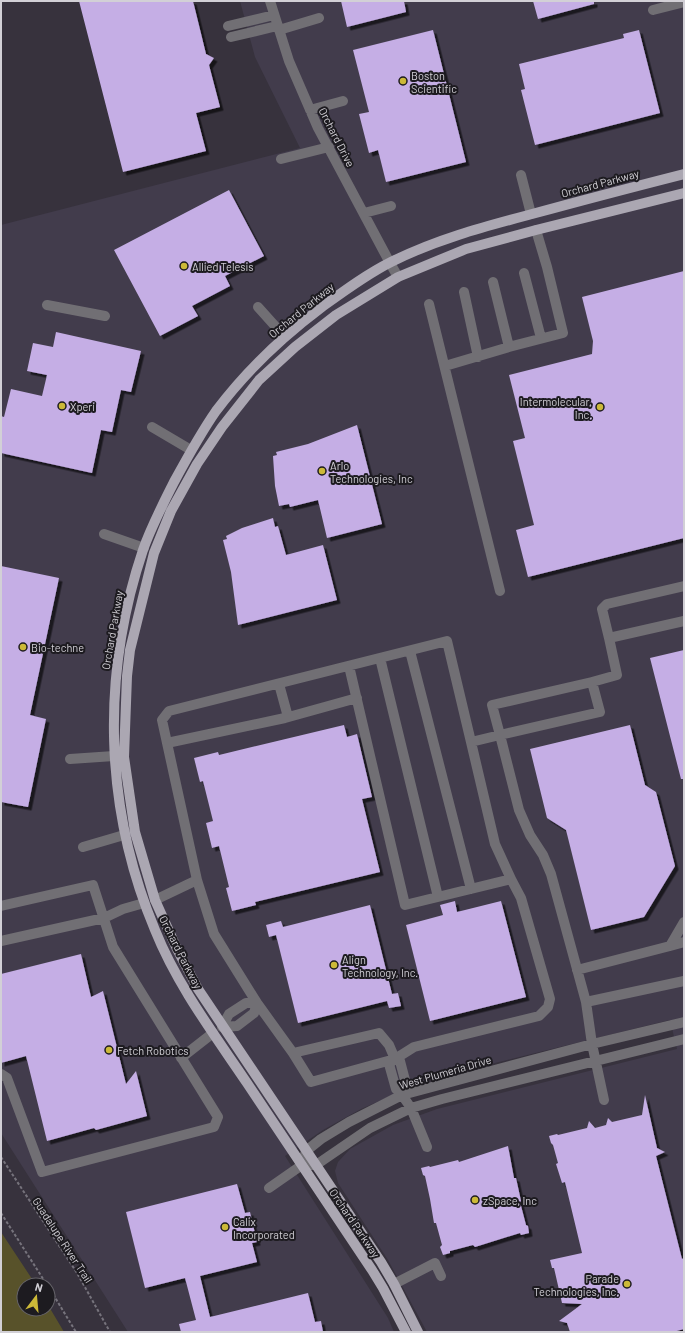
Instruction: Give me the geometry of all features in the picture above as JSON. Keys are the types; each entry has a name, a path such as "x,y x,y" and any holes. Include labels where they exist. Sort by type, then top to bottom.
{"main road":[{"name":"Orchard Parkway","path":"418,1332 394,1284 306,1150 222,1027 198,988 177,950 155,900 135,832 119,756 113,706 118,654 128,600 144,548 160,509 191,450 220,406 248,373 284,336 345,291 390,263 450,237 623,189 684,174"},
{"path":"623,189 627,206"},
{"name":"Orchard Parkway","path":"406,1332 383,1288 213,1033 177,976 156,934 144,903 124,835 117,796 119,756 130,650 154,553 171,511 196,464 222,427 259,380 295,348 336,315 398,277 466,249 684,192"},
{"path":"531,214 536,230"},
{"path":"284,336 295,348"},
{"path":"191,450 196,464"},
{"path":"144,548 154,553"},
{"path":"144,903 155,900"},
{"path":"213,1033 222,1027"},
{"path":"383,1288 394,1284"}],"street":[{"name":"Orchard Drive","path":"270,1 289,61 318,128 398,277"},
{"path":"653,10 684,2"},
{"path":"228,26 274,15"},
{"path":"231,37 319,18"},
{"path":"310,110 343,101"},
{"path":"281,159 328,147"},
{"path":"521,175 531,214"},
{"path":"364,213 391,206"},
{"path":"445,366 563,333 547,267 536,230"},
{"path":"524,273 541,338"},
{"path":"493,282 509,347"},
{"path":"464,292 478,356"},
{"path":"429,304 500,591"},
{"path":"47,305 105,316"},
{"path":"258,307 284,336"},
{"path":"152,427 191,450"},
{"path":"104,534 144,548"},
{"path":"604,1100 592,1044 586,1002 551,874 543,856 530,835 519,810 492,705 617,675 602,610 607,604 684,586"},
{"path":"609,638 684,621"},
{"path":"447,641 495,844 511,879 522,898 550,999 548,1007 539,1016 414,1047 395,1060 312,1082 293,1053 256,1003 214,934 197,880 162,720 169,711 410,651 447,641"},
{"path":"410,651 471,889"},
{"path":"380,658 438,897"},
{"path":"349,666 405,905 511,879"},
{"path":"471,742 600,712 592,682"},
{"path":"279,684 288,717"},
{"path":"167,743 288,717 356,698"},
{"path":"70,759 119,756"},
{"path":"83,847 124,835"},
{"path":"155,900 197,880"},
{"path":"1,906 93,885 113,948 218,1117 214,1127 42,1172 7,1078 1,1074"},
{"path":"1,941 104,918 123,909 144,903"},
{"path":"670,946 684,922"},
{"path":"577,970 684,942"},
{"path":"586,1002 684,980"},
{"path":"222,1027 237,1026 254,1013 256,1003"},
{"name":"West Plumeria Drive","path":"306,1150 321,1139 350,1122 402,1095 592,1044 684,1022"},
{"path":"182,1058 213,1033"},
{"path":"293,1053 379,1033 389,1045 395,1060 400,1061 406,1084 402,1095 411,1108 427,1147"},
{"path":"269,1188 302,1165 316,1165 370,1128 411,1108 684,1039"},
{"path":"302,1165 306,1150"},
{"path":"394,1284 435,1263 441,1276"}],"path":[{"name":"Guadalupe River Trail","path":"1,1158 77,1273 110,1332"},
{"path":"1,1213 43,1277"},
{"path":"56,1298 76,1332"}],"shaded area":[{"path":"240,1 684,1 684,1332 427,1332 388,1260 338,1183 335,1171 338,1162 350,1149 393,1125 437,1109 677,1049 670,1020 430,1079 361,1109 323,1130 285,1156 388,1318 394,1332 128,1332 1,1133 1,225 300,148 255,57"},
{"path":"1,1232 31,1277 16,1277 16,1317 55,1317 64,1332 1,1332"}],"building":[{"path":"79,1 193,1 206,54 214,58 209,65 220,107 196,113 206,151 123,172"},
{"path":"341,1 404,1 406,12 347,27"},
{"path":"533,1 594,1 594,4 538,19"},
{"name":"Boston Scientific","path":"433,30 466,162 386,182 378,150 369,153 359,114 369,112 353,50"},
{"path":"639,30 660,113 535,145 521,90 525,89 519,64 624,38 623,34"},
{"name":"Allied Telesis","path":"229,190 264,256 225,276 230,286 192,306 198,316 160,336 114,250"},
{"name":"Intermolecular, Inc.","path":"684,271 684,538 528,577 516,530 534,525 513,441 525,438 509,375 592,354 593,341 582,297"},
{"name":"Xperi","path":"56,332 141,351 131,392 121,390 112,432 101,430 92,473 1,453 1,416 4,417 11,389 42,396 47,375 27,371 33,343 53,347"},
{"name":"Arlo Technologies, Inc","path":"357,425 382,524 327,538 318,500 290,507 289,504 279,506 275,486 273,456 277,455 276,452 308,444"},
{"path":"273,518 275,527 278,526 286,555 323,545 337,600 238,625 231,572 223,540 227,539 226,536 242,528"},
{"name":"Bio-techne","path":"1,566 59,578 30,715 46,719 28,807 1,802"},
{"path":"684,650 684,779 681,779 650,658"},
{"path":"344,725 347,737 357,734 372,797 362,799 380,872 255,902 256,905 232,911 226,888 229,887 219,846 212,848 206,823 213,821 203,781 200,782 194,758 218,752 219,755"},
{"path":"630,725 645,785 656,792 675,866 644,917 591,930 566,830 547,818 530,749"},
{"path":"455,901 457,912 501,901 526,997 430,1021 406,925 443,915 440,905"},
{"name":"Align Technology, Inc.","path":"370,905 392,994 398,993 401,1006 389,1008 387,1001 298,1023 276,935 269,937 266,925 281,921 283,927"},
{"path":"81,954 91,997 103,991 126,1084 136,1071 147,1116 96,1130 94,1128 47,1141 26,1056 1,1063 1,974"},
{"path":"645,1095 657,1148 665,1152 656,1156 682,1259 684,1258 684,1329 673,1332 570,1332 567,1323 559,1321 582,1304 562,1303 554,1268 552,1268 550,1260 582,1253 565,1182 562,1183 556,1164 558,1163 549,1136 587,1128 589,1121 595,1128 606,1125 608,1118 612,1122 642,1115"},
{"name":"zSpace, Inc","path":"508,1146 514,1178 516,1178 520,1202 529,1233 521,1235 520,1233 475,1247 473,1245 450,1251 450,1253 443,1255 440,1247 442,1245 436,1223 434,1223 425,1176 423,1175 421,1168 458,1160 459,1162"},
{"path":"237,1184 245,1213 250,1212 257,1242 252,1243 257,1262 200,1276 210,1317 308,1293 315,1322 321,1321 323,1332 181,1332 179,1324 196,1320 185,1278 145,1288 126,1212"}],"place":[{"name":"Boston Scientific","path":"403,81"},
{"name":"Allied Telesis","path":"184,266"},
{"name":"Xperi","path":"62,406"},
{"name":"Intermolecular, Inc.","path":"600,407"},
{"name":"Arlo Technologies, Inc","path":"322,471"},
{"name":"Bio-techne","path":"23,647"},
{"name":"Align Technology, Inc.","path":"334,965"},
{"name":"Fetch Robotics","path":"109,1050"},
{"name":"zSpace, Inc","path":"475,1200"},
{"name":"Calix Incorporated","path":"225,1227"},
{"name":"Parade Technologies, Inc.","path":"627,1284"}]}
